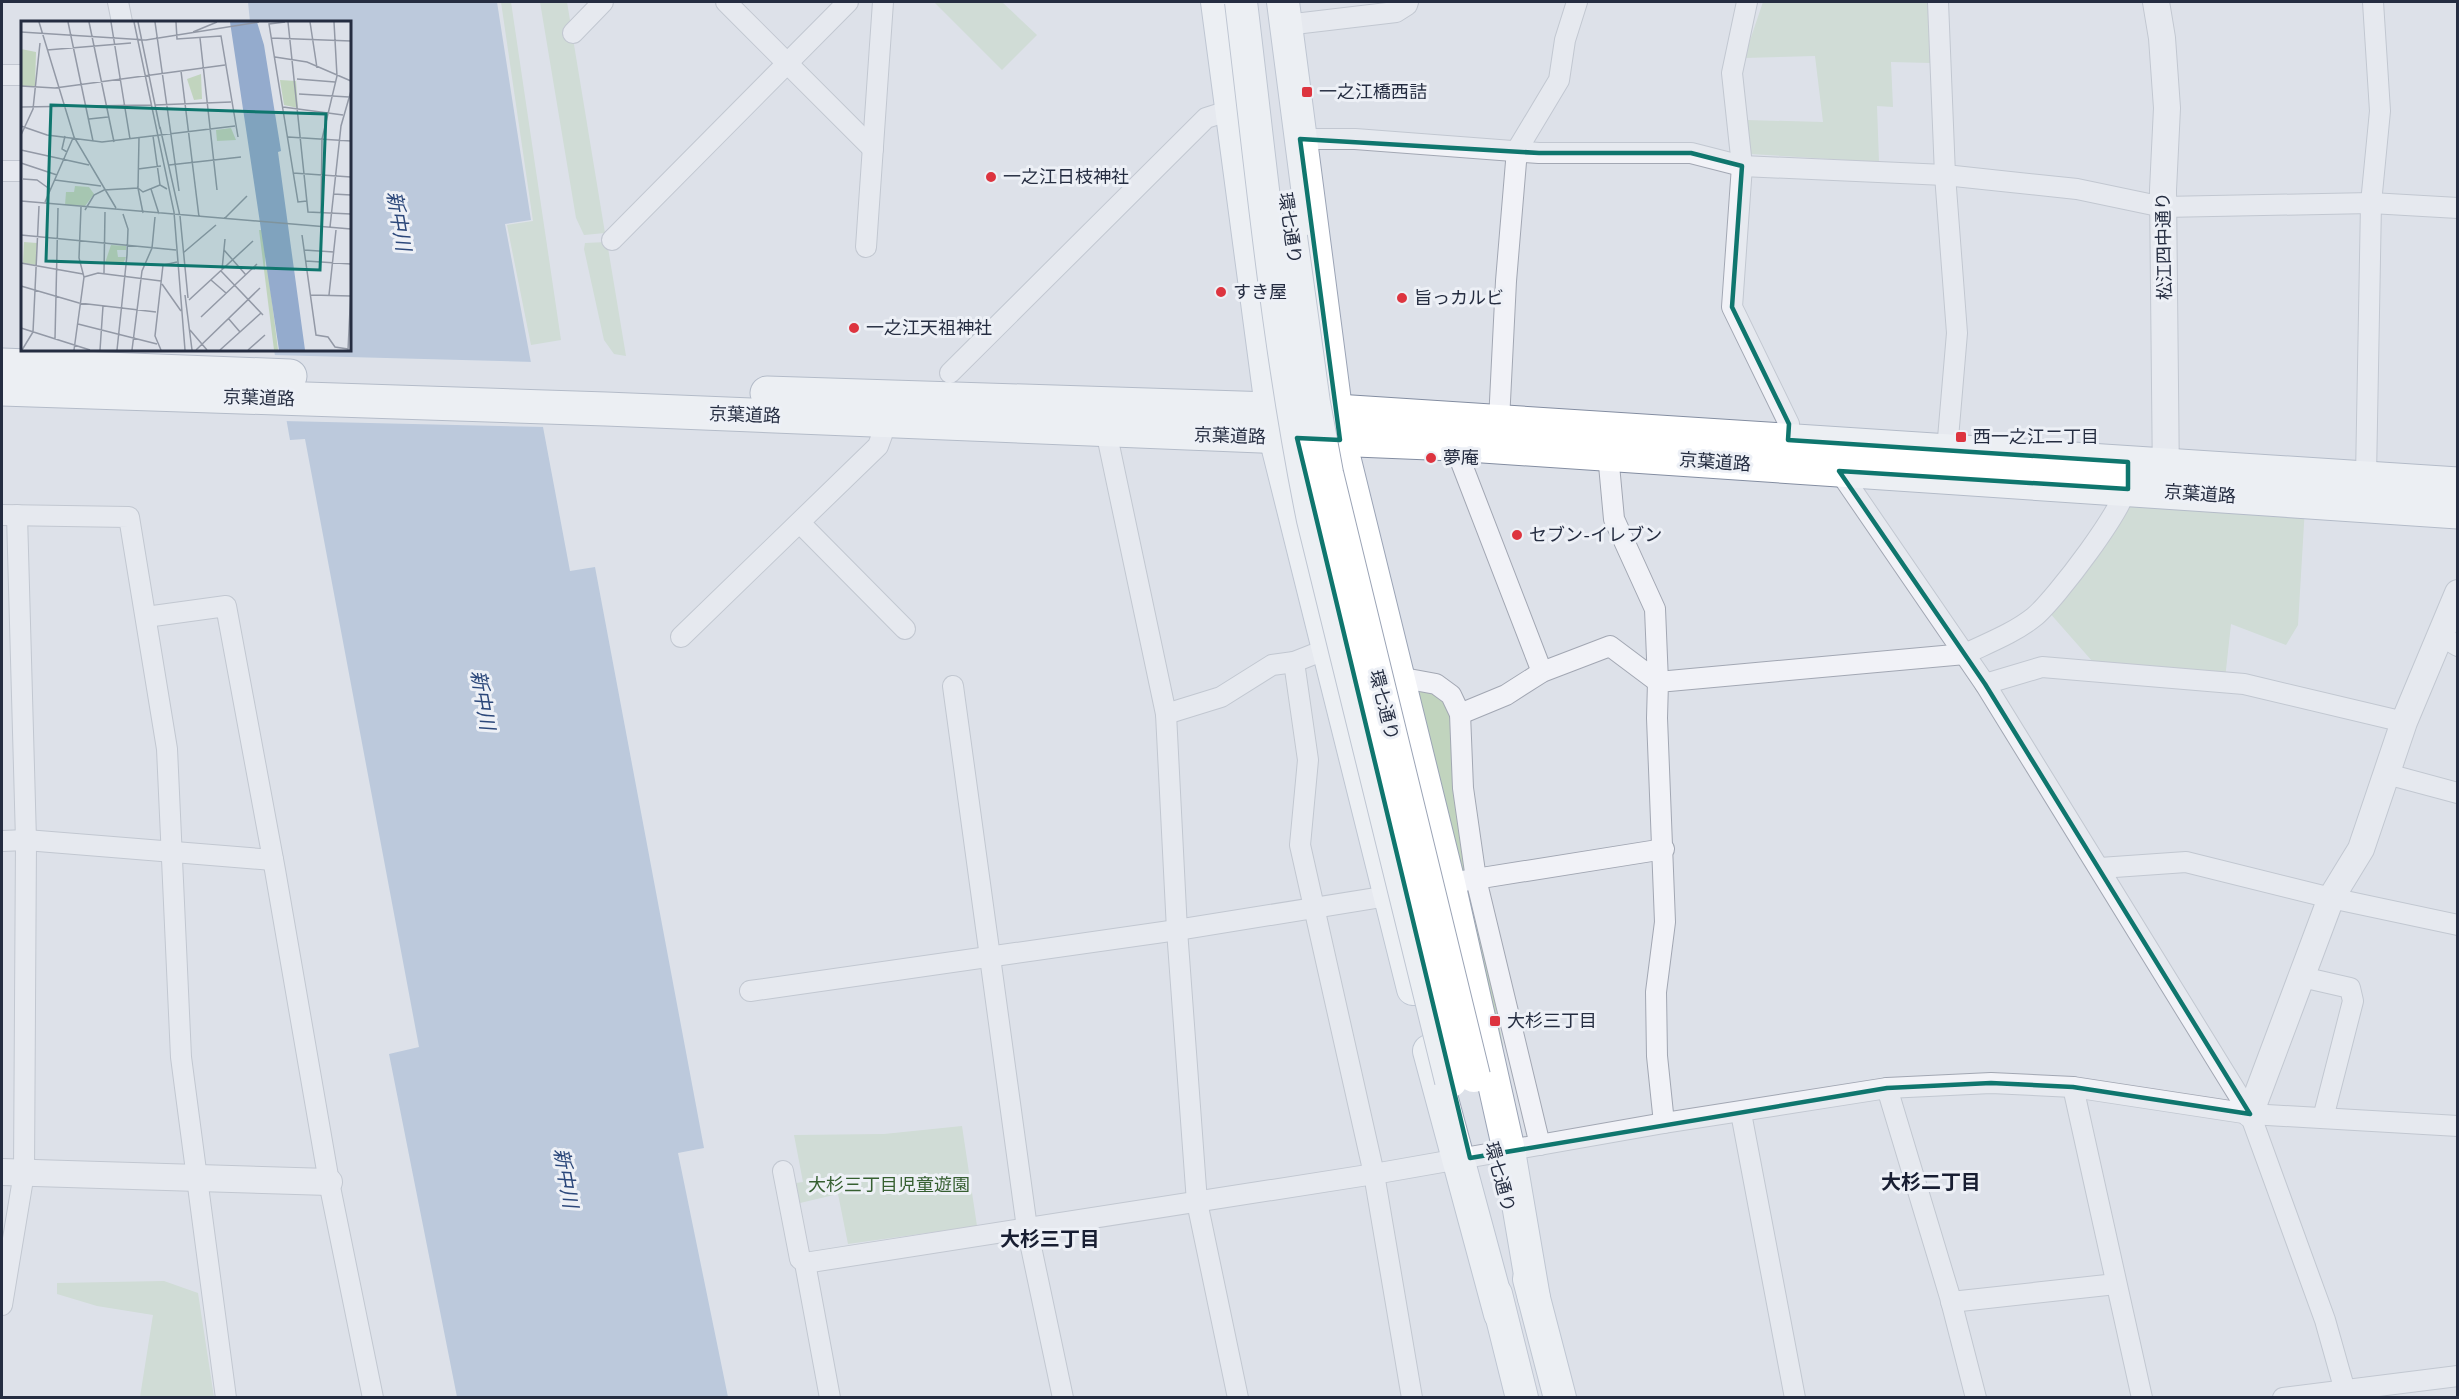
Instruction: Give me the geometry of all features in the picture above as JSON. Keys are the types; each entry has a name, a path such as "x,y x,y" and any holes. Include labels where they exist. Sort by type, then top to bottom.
{"highway":[{"name":"京葉道路","path":"2,365 235,385 604,399 1338,425 1499,421 1947,450 2128,476"},
{"name":"京葉道路","path":"2,389 235,385"},
{"name":"京葉道路","path":"604,399 881,421 1106,431 1273,423"},
{"name":"京葉道路","path":"1338,425 1455,444 1839,471 2166,478 2366,477 2457,484"},
{"name":"京葉道路","path":"2166,478 2457,512"}],"main road":[{"path":"1217,2 1273,423 1327,649 1388,896 1534,1298 1560,1398"},
{"name":"環七通り","path":"1241,2 1288,381 1313,520 1482,1155"},
{"name":"環七通り","path":"1260,2 1314,403 1327,473 1463,1078"},
{"path":"1284,14 1338,425 1398,677 1462,881 1482,1155 1500,1314 1522,1398"}],"street":[{"path":"118,2 122,21"},
{"path":"573,33 603,2"},
{"path":"726,2 873,149"},
{"path":"612,240 848,2"},
{"path":"866,247 883,2"},
{"path":"1284,14 1396,12 1408,2"},
{"path":"1499,421 1506,281 1517,150 1559,80 1565,40 1577,2"},
{"path":"1747,2 1732,73 1742,166 1732,307 1789,424 1788,440"},
{"path":"1938,2 1945,175 1957,333 1947,450"},
{"name":"松江四中通り","path":"2156,2 2162,38 2167,108 2163,207 2166,478"},
{"path":"2366,477 2371,203 2380,111 2373,2"},
{"path":"2,75 21,75"},
{"path":"950,373 1206,118 1232,110"},
{"path":"1300,139 1355,139 1539,153 1691,153 1742,166 1945,175 2077,189 2163,207 2371,203 2457,208"},
{"path":"2,171 21,171"},
{"path":"681,637 878,446 882,435 881,421"},
{"path":"1106,431 1166,714 1197,1202 1238,1398"},
{"path":"1455,444 1542,672"},
{"path":"1608,454 1614,519 1655,609 1665,922 1656,992 1657,1056 1664,1123"},
{"path":"1839,471 1985,684 2250,1113 2325,1320 2346,1393"},
{"path":"1460,714 1506,695 1542,672 1610,646 1658,682 1965,654 2024,623 2052,599 2114,514 2128,476"},
{"path":"2,1305 13,1172 26,840 9,515 129,516 167,749 181,1057 226,1398"},
{"path":"800,523 905,629"},
{"path":"2250,1113 2331,898 2361,849 2404,722 2448,641 2457,592"},
{"path":"146,617 226,606 273,860 328,1182 373,1398"},
{"path":"1166,714 1221,698 1272,666 1294,662 1327,649"},
{"path":"1294,662 1308,760 1300,845 1374,1174 1412,1398"},
{"path":"1985,684 2042,668 2244,684 2404,722"},
{"path":"1398,677 1436,684 1451,695 1460,714 1463,788 1462,881 1540,1145"},
{"path":"953,686 1027,1228 1063,1398"},
{"path":"2387,774 2457,793"},
{"path":"2,841 26,840 171,850 273,860"},
{"path":"1462,881 1664,849"},
{"path":"2100,867 2186,862 2331,898 2457,925"},
{"path":"750,991 1178,930 1388,896"},
{"path":"2302,976 2350,988 2353,1001 2323,1118"},
{"path":"805,1263 1374,1174 1664,1123 1741,1113 1887,1088 1991,1083 2073,1087 2250,1113 2457,1126"},
{"path":"2073,1087 2142,1398"},
{"path":"1887,1088 1951,1302 1976,1398"},
{"path":"1741,1113 1795,1398"},
{"path":"783,1171 800,1259 805,1263 830,1398"},
{"path":"13,1172 328,1182"},
{"path":"1951,1302 2116,1284"},
{"path":"2283,1398 2346,1393 2457,1376"}],"highlighted area":[{"path":"1300,139 1539,153 1691,153 1742,166 1732,307 1789,424 1788,440 2128,462 2128,489 1839,471 1985,684 2250,1114 2073,1087 1991,1083 1887,1088 1470,1158 1297,438 1340,440"}],"green space":[{"path":"501,2 511,2 561,340 531,345 507,225 533,221"},
{"path":"540,2 567,2 605,233 584,235 576,218"},
{"path":"934,2 1002,2 1037,35 1002,70"},
{"path":"1763,2 1931,2 1931,63 1891,62 1893,107 1877,106 1879,162 1750,154 1746,120 1823,122 1815,56 1744,58"},
{"path":"607,242 626,356 614,354 604,340 584,249 585,243"},
{"path":"2127,503 2305,507 2298,625 2286,645 2231,624 2225,679 2100,670 2048,611"},
{"path":"1408,683 1436,694 1455,717 1472,875 1455,878"},
{"path":"1473,883 1503,1046 1499,1049 1459,884"},
{"name":"大杉三丁目児童遊園","path":"962,1126 977,1226 848,1244 838,1194 800,1203 796,1183 803,1182 794,1135 884,1134"},
{"path":"164,1281 198,1293 214,1397 140,1397 153,1315 97,1306 57,1294 57,1283"}],"water":[{"name":"新中川","path":"248,2 497,2 531,220 505,224 570,571 595,567 704,1148 678,1153 728,1397 457,1397 389,1054 419,1047 305,439 290,440 274,351 351,351 351,21 250,21"}],"pier":[{"path":"272,355 534,362 546,427 283,421"}],"place":[{"name":"一之江橋西詰","path":"1307,92"},
{"name":"一之江日枝神社","path":"991,177"},
{"name":"すき屋","path":"1221,292"},
{"name":"旨っカルビ","path":"1402,298"},
{"name":"一之江天祖神社","path":"854,328"},
{"name":"西一之江二丁目","path":"1961,437"},
{"name":"夢庵","path":"1431,458"},
{"name":"セブン-イレブン","path":"1517,535"},
{"name":"大杉三丁目","path":"1495,1021"}],"district":[{"name":"大杉二丁目","path":"1931,1183"},
{"name":"大杉三丁目","path":"1050,1240"}]}
